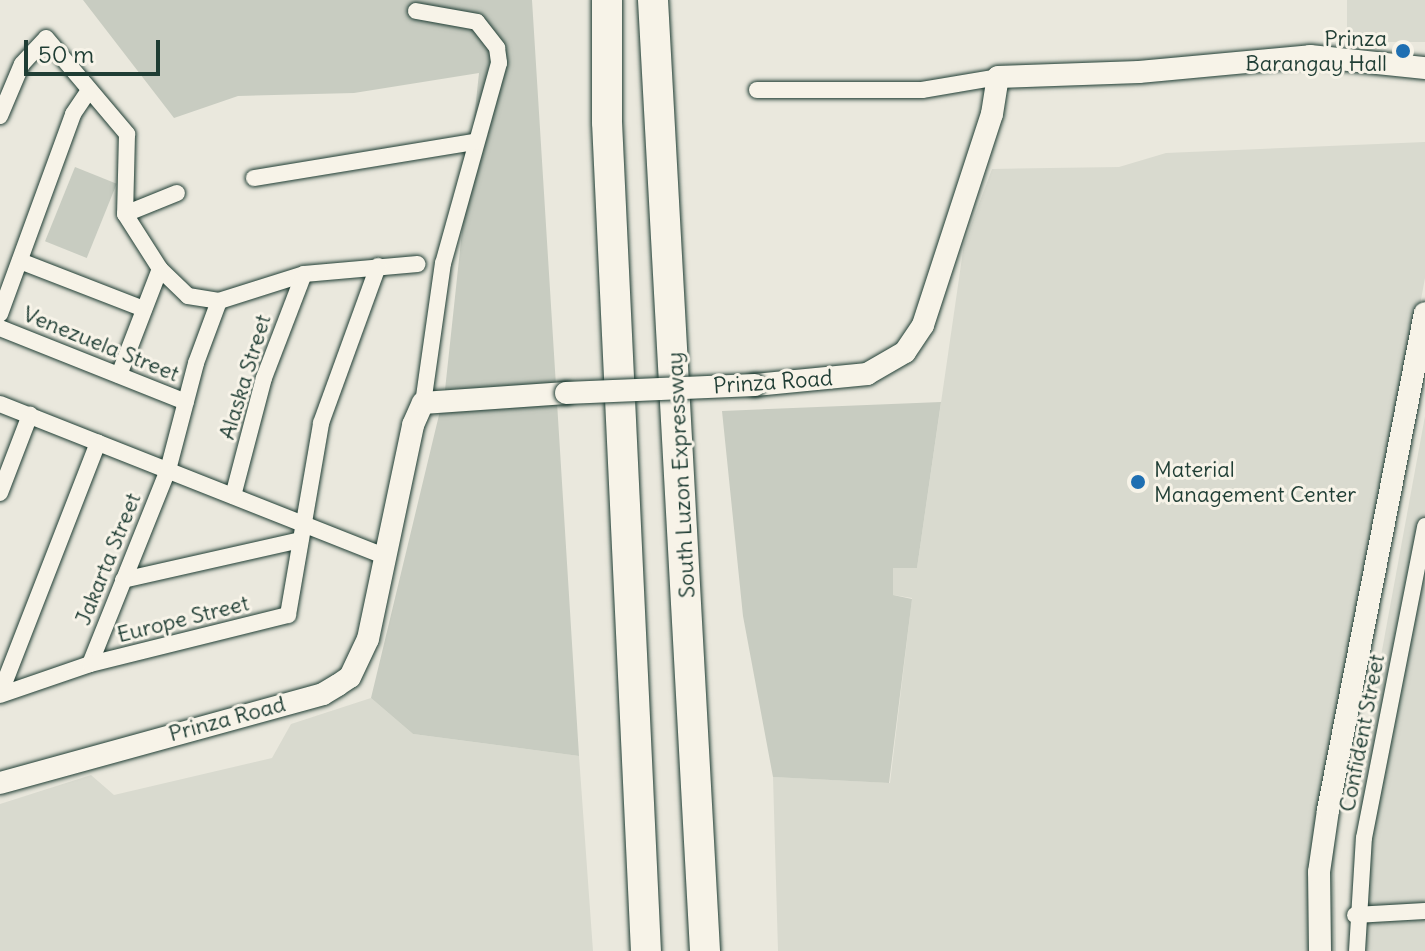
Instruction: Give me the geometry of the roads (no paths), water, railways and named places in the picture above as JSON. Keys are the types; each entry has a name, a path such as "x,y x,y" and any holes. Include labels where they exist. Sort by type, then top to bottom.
{"highway":[{"path":"607,0 609,167 646,951"},
{"name":"South Luzon Expressway","path":"653,0 705,951"}],"main road":[{"path":"998,77 1139,72 1310,56 1425,68"},
{"name":"Prinza Road","path":"0,783 323,694 350,677 368,639 384,556 423,403 755,385 867,374 905,352 923,325 992,114 998,77"},
{"path":"1320,951 1319,872 1328,810 1425,313"}],"street":[{"path":"416,11 477,22 497,48 497,86 475,142 443,263 423,403"},
{"path":"0,116 22,64 46,38 127,134 125,214 160,269 188,296 219,301 304,274 418,264"},
{"path":"757,90 922,90 998,77"},
{"path":"0,314 73,114 89,90"},
{"path":"254,178 475,142"},
{"path":"125,214 177,193"},
{"path":"20,261 144,309"},
{"path":"302,532 321,423 378,266"},
{"path":"119,375 160,269"},
{"name":"Alaska Street","path":"233,496 264,378 304,274"},
{"name":"Jakarta Street","path":"90,664 168,470 186,402 219,301"},
{"name":"Venezuela Street","path":"0,328 186,402"},
{"path":"0,404 233,496 302,532 384,556"},
{"path":"0,493 30,415"},
{"path":"0,695 98,442"},
{"name":"Confident Street","path":"1357,951 1355,915 1364,838 1425,526"},
{"path":"123,580 302,532"},
{"name":"Europe Street","path":"0,695 90,664 288,615 302,532"},
{"path":"1355,915 1425,911"}],"place":[{"name":"Prinza Barangay Hall","path":"1403,51"},
{"name":"Material Management Center","path":"1138,482"}]}
